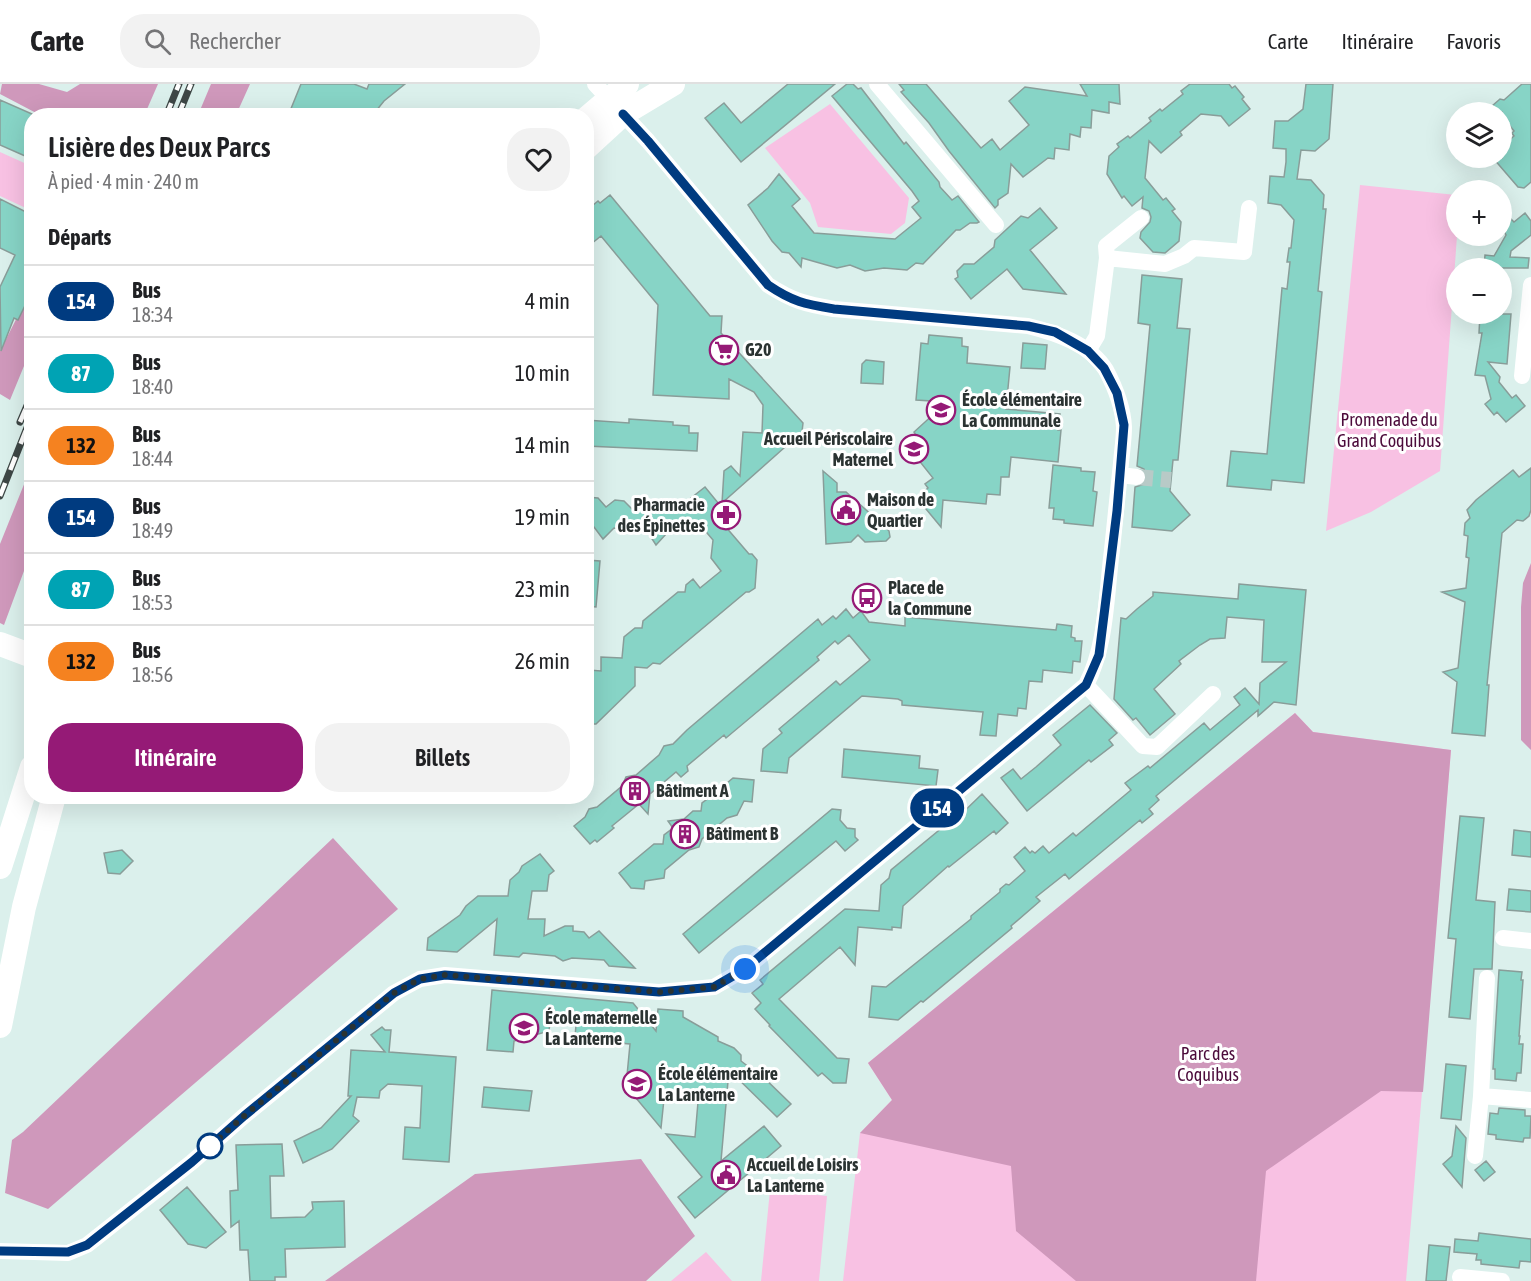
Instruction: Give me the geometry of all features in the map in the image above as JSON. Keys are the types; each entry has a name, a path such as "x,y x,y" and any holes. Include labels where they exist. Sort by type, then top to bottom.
{"main road":[{"path":"594,112 613,95 673,84"},
{"path":"594,132 613,95"},
{"path":"0,644 24,653"},
{"path":"0,867 24,792"},
{"path":"0,1026 24,907 52,804"}],"street":[{"path":"877,84 996,225"},
{"path":"0,1251 68,1252 87,1245 192,1162 244,1116 394,993 420,979 445,975 659,992 714,987 745,969 1086,685 1099,655 1128,476 1124,425 1117,393 1104,368 1088,351 1055,332 1028,326 834,309 788,298 768,285 761,277 613,95"},
{"path":"1107,258 1165,264 1184,256 1194,248 1244,252 1249,208"},
{"path":"1088,351 1097,336 1107,258 1106,246 1142,218"},
{"path":"1522,376 1531,285"},
{"path":"1086,685 1143,746 1157,747 1213,693"},
{"path":"1503,938 1531,940"},
{"path":"1475,1156 1481,1095 1487,978"},
{"path":"1481,1095 1531,1100"},
{"path":"1460,1277 1502,1281"}],"green space":[{"path":"2,84 39,84 67,92 80,84 158,84 148,108 27,108 0,94"},
{"path":"211,84 250,84 239,108 201,108"},
{"path":"830,104 909,198 905,223 891,234 818,227 810,203 765,148"},
{"path":"0,152 24,163 24,207 0,196"},
{"name":"Promenade du Grand Coquibus","path":"1360,185 1446,194 1446,246 1456,246 1455,258 1446,258 1446,324 1451,324 1440,471 1371,512 1326,531"},
{"path":"24,304 24,366 10,400 0,394 0,351"},
{"path":"24,484 24,571 4,625 0,623 0,544"},
{"path":"1531,563 1531,750 1521,740 1521,607 1523,583"},
{"name":"Parc des Coquibus","path":"1295,713 1313,732 1451,750 1406,1281 843,1281 860,1133 892,1100 868,1063"},
{"name":"Parc des Coquibus","path":"1295,713 1313,732 1451,750 1423,1092 1381,1091 1266,1171 1256,1281 1076,1281 1016,1231 1011,1166 860,1133 892,1100 868,1063"},
{"path":"333,838 398,909 48,1209 5,1193 12,1140"},
{"path":"641,1159 695,1236 646,1281 325,1281 475,1174"},
{"path":"770,1190 827,1196 819,1281 761,1281"},
{"path":"706,1252 732,1281 671,1281"}],"building":[{"path":"301,84 354,84 367,89 369,84 405,84 378,108 291,108"},
{"path":"788,84 835,84 741,162 705,118 724,103 741,123"},
{"path":"847,84 861,88 904,144 906,142 939,182 940,187 952,200 958,196 979,222 970,223 956,230 923,264 916,263 907,270 884,268 865,271 850,265 837,268 802,258 801,267 789,253 782,252 772,241 748,205 768,188 779,174 800,199 792,206 814,233 895,239 921,218 912,207 919,201 912,191 832,96"},
{"path":"899,84 926,84 981,148 992,139 1000,150 1029,125 1009,101 1025,87 1087,96 1080,84 1119,84 1120,104 1109,102 1109,113 1092,110 1091,128 1081,127 1080,137 1070,134 1069,150 1055,148 1054,159 1048,158 1023,177 1011,164 1008,193 998,200 995,208 929,123 901,92 904,90"},
{"path":"1190,84 1229,84 1232,88 1235,86 1250,109 1229,126 1221,116 1201,114 1161,153 1149,141 1145,178 1163,200 1166,198 1175,209 1172,211 1181,222 1179,241 1165,253 1153,252 1140,238 1141,232 1150,222 1151,217 1149,211 1142,208 1143,197 1132,206 1124,196 1122,198 1107,174 1109,156 1119,147 1117,144 1128,136 1130,138 1151,121 1149,118 1183,94 1181,91"},
{"path":"1306,84 1333,84 1329,139 1315,151 1301,150 1297,179 1311,180 1324,195 1323,209 1326,209 1318,291 1322,292 1304,483 1272,480 1271,490 1227,486 1231,451 1267,454 1282,288 1287,289 1290,262 1287,262 1294,220 1281,205 1268,203 1270,176 1284,177 1286,162 1286,149 1273,148 1275,121 1288,121 1303,109"},
{"path":"1522,84 1531,84 1531,182 1524,188 1518,187 1502,168 1512,168 1512,138 1514,136 1512,133 1514,131 1512,128 1512,102 1497,102 1500,99 1504,100"},
{"path":"0,100 24,110 24,156 0,145"},
{"path":"610,195 710,316 722,316 721,333 803,423 802,432 722,503 724,471 731,466 740,476 743,432 762,433 763,405 754,392 729,379 729,399 653,395 658,305 601,236 594,242 594,204 598,201 600,203"},
{"path":"0,199 24,211 24,308 18,320 14,318 1,351 0,287 15,255 0,248"},
{"path":"1040,208 1057,228 1030,250 1066,294 1023,289 1007,269 971,299 955,279 958,277 957,271 964,264 974,264 994,247 995,240 1021,216 1028,218"},
{"path":"1525,213 1531,221 1531,235 1511,251 1510,257 1529,258 1528,268 1512,268 1512,258 1485,258 1485,255 1494,256 1500,246 1512,246 1512,220 1514,222"},
{"path":"1142,275 1182,279 1177,328 1190,329 1178,460 1173,460 1170,491 1190,515 1172,531 1132,527 1135,487 1145,484 1147,478 1144,469 1137,466 1150,325 1138,323"},
{"path":"1479,324 1510,324 1507,364 1488,362 1500,377 1499,382 1512,398 1516,395 1525,406 1506,422 1497,412 1494,415 1485,404 1491,399 1485,376 1475,375 1482,333 1479,333"},
{"path":"929,335 962,338 962,346 968,347 967,363 1010,367 1006,409 1060,414 1058,430 1061,430 1058,462 1011,457 1009,477 1001,477 1000,495 987,494 986,504 943,500 941,527 921,503 924,501 920,495 928,488 925,484 933,478 906,444 916,435 914,432 947,402 916,400 921,343 928,344"},
{"path":"1023,343 1047,345 1045,369 1021,368"},
{"path":"866,360 884,362 883,384 861,383 862,364"},
{"path":"629,419 673,422 673,425 689,426 689,433 698,433 697,451 594,446 594,421 629,423"},
{"path":"1053,465 1095,472 1093,491 1097,492 1093,526 1064,523 1064,520 1053,519 1054,508 1049,508"},
{"path":"1531,468 1529,516 1523,521 1517,520 1502,533 1487,685 1489,685 1485,736 1452,733 1457,682 1443,672 1458,668 1465,602 1442,592 1466,588 1469,558 1466,557 1468,536 1464,535 1465,523 1470,518 1467,510 1513,470 1519,477"},
{"name":"Maison de Quartier","path":"823,471 837,483 837,492 846,492 874,517 875,526 884,526 889,531 890,537 886,541 865,542 858,535 851,542 826,544"},
{"path":"705,487 732,520 725,526 757,560 755,588 746,592 660,664 653,663 647,668 635,667 635,686 594,724 594,670 601,671 601,657 622,658 624,637 635,628 642,628 643,621 678,592 685,592 686,585 693,579 700,588 721,571 711,558 713,540 702,527 672,525 671,533 667,533 656,545 647,531 614,528 603,539 594,527 594,498 598,498 606,507 615,500 624,501 632,509 641,502 651,503 658,512 668,505 682,505"},
{"path":"594,561 600,561 596,607 594,607"},
{"path":"1239,584 1306,590 1296,705 1274,702 1258,716 1258,710 1156,796 1159,800 1149,809 1153,814 1142,823 1140,820 1069,879 1065,874 1036,897 1040,901 1011,926 1012,928 923,1002 921,1001 898,1020 869,1017 872,986 886,987 971,919 971,916 1000,892 1000,889 1006,884 1009,885 1025,871 1014,857 1025,847 1030,853 1032,851 1035,853 1043,846 1049,853 1073,833 1076,836 1131,790 1125,783 1148,766 1150,768 1204,723 1210,730 1240,705 1234,697 1245,688 1259,704 1260,683 1286,662 1262,662 1264,620 1227,617 1225,638 1210,639 1200,645 1179,661 1181,664 1154,689 1175,714 1150,735 1136,718 1133,720 1114,699 1121,618 1126,619 1153,596 1153,592 1238,599"},
{"path":"846,609 853,618 861,611 869,622 905,626 905,617 1056,630 1057,624 1072,626 1071,637 1075,638 1075,641 1082,641 1080,662 1073,661 1072,673 1043,670 1042,682 1029,681 1026,709 1018,708 1017,716 998,714 996,736 980,735 983,712 902,705 902,701 898,699 862,696 789,758 787,773 761,771 763,749 782,733 779,729 836,681 840,685 870,660 849,635 838,644 835,641 817,657 819,660 726,738 724,735 687,766 688,771 681,777 676,772 650,794 648,814 639,804 612,826 614,828 597,842 595,840 590,844 574,826 585,817 589,809 597,807 622,786 626,777 636,775 659,755 664,746 673,744 818,619 822,625 833,616 836,619"},
{"path":"1090,705 1117,733 1109,740 1113,745 1091,762 1089,760 1027,811 1001,778 1013,769 1021,779 1036,767 1061,745 1053,735"},
{"path":"844,749 920,756 919,768 938,770 936,786 842,777"},
{"name":"Bâtiment B","path":"733,778 754,780 752,802 744,801 737,815 727,818 702,839 699,847 689,850 665,870 664,878 645,881 644,889 631,888 619,873 654,844 663,844 664,835 673,828 668,821 684,819 693,811 701,811 702,803 710,797 704,789 721,788"},
{"path":"982,794 1008,823 996,834 994,831 948,866 903,906 901,928 892,927 892,930 858,927 855,965 840,947 779,999 837,1058 849,1059 846,1083 833,1083 822,1073 818,1076 755,1009 761,1003 752,993 763,984 760,980 845,909 879,911 881,885 889,878 891,870 949,822 951,824"},
{"path":"832,809 841,810 840,820 847,828 855,829 855,837 858,840 845,851 836,841 699,953 683,934"},
{"path":"1460,816 1484,818 1476,900 1495,902 1492,969 1474,969 1470,1019 1449,1017 1456,939 1448,938"},
{"path":"1514,830 1531,832 1531,857 1512,855"},
{"path":"122,850 133,861 120,874 108,873 104,853"},
{"path":"540,854 554,871 549,875 547,891 532,891 528,919 545,919 544,936 565,926 573,926 573,931 584,932 589,938 599,931 635,968 609,966 604,960 572,958 563,961 555,956 523,953 519,957 494,955 497,919 457,952 427,950 428,938 460,915 466,906 478,896 508,896 510,880 522,866"},
{"path":"1509,889 1531,891 1531,912 1507,910"},
{"path":"1499,970 1522,972 1519,1044 1523,1044 1521,1073 1517,1073 1516,1081 1495,1079 1495,1069 1493,1069"},
{"path":"492,990 633,1003 656,1031 658,1009 683,1011 683,1017 718,1037 718,1041 734,1048 741,1055 741,1061 759,1073 791,1104 777,1117 729,1070 721,1161 764,1126 781,1146 695,1218 678,1197 702,1177 666,1134 695,1137 698,1102 664,1099 661,1128 626,1086 630,1044 584,1040 575,1037 576,1025 550,1022 549,1031 514,1041 513,1052 487,1050"},
{"path":"382,1027 385,1030 391,1030 389,1052 456,1057 449,1162 403,1159 405,1127 420,1128 422,1086 388,1084 380,1091 379,1098 357,1097 353,1116 359,1121 332,1149 303,1163 294,1141 321,1128 351,1096 348,1096 351,1050 385,1052 371,1035"},
{"path":"1446,1064 1466,1066 1461,1120 1441,1118"},
{"path":"484,1087 532,1091 529,1111 482,1107"},
{"path":"1499,1108 1525,1110 1525,1116 1531,1116 1530,1138 1524,1138 1523,1142 1496,1139 1496,1135 1488,1134 1490,1113 1498,1114"},
{"path":"1456,1126 1466,1138 1462,1187 1443,1164 1452,1156"},
{"path":"282,1144 284,1176 270,1176 271,1218 305,1217 313,1209 312,1202 344,1201 345,1247 285,1249 286,1277 275,1277 275,1281 250,1281 248,1250 240,1250 239,1221 231,1227 230,1191 238,1190 236,1145"},
{"path":"1486,1161 1495,1172 1484,1181 1475,1170"},
{"path":"187,1187 226,1232 206,1248 188,1244 160,1210"},
{"path":"1479,1233 1531,1239 1531,1262 1520,1261 1519,1268 1481,1264 1481,1260 1476,1260 1477,1254 1454,1252 1455,1239 1478,1241"},
{"path":"1429,1245 1450,1247 1446,1281 1426,1281"}],"tunnel":[{"path":"1137,477 1171,480"}],"railway":[{"path":"169,108 179,84"},
{"path":"181,108 191,84"},
{"path":"20,422 24,413"},
{"path":"0,496 24,435"}],"bus line":[{"name":"154","path":"0,1251 68,1252 87,1245 192,1162 244,1116 394,993 420,979 445,975 659,992 714,987 745,969 1086,685 1099,655 1117,511 1124,425 1117,393 1104,368 1088,351 1055,332 1028,326 834,309 788,298 768,285 680,178 623,114"}],"place":[{"name":"G20","path":"724,350"},
{"name":"École élémentaire La Communale","path":"941,410"},
{"name":"Accueil Périscolaire Maternel","path":"914,449"},
{"name":"Maison de Quartier","path":"846,510"},
{"name":"Pharmacie des Épinettes","path":"726,515"},
{"name":"Place de la Commune","path":"867,598"},
{"name":"Bâtiment A","path":"635,791"},
{"name":"Bâtiment B","path":"685,834"},
{"name":"École maternelle La Lanterne","path":"524,1028"},
{"name":"École élémentaire La Lanterne","path":"637,1084"},
{"name":"Accueil de Loisirs La Lanterne","path":"726,1175"}],"route":[{"path":"210,1146 207,1149 394,993 420,979 445,975 659,992 714,987 745,969"}]}
